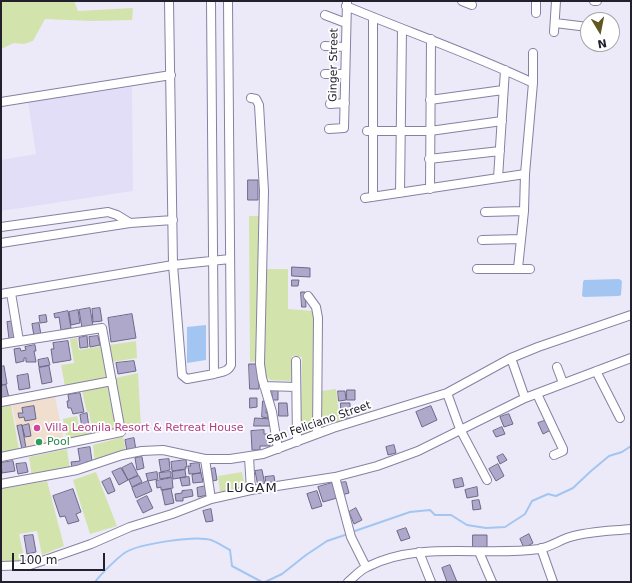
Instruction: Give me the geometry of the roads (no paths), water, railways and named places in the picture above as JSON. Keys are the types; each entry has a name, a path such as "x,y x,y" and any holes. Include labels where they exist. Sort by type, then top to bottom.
{"street":[{"path":"169,1 173,265 182,375 187,379 224,372 230,368 231,365 228,1"},
{"path":"211,1 214,374"},
{"path":"462,1 472,5"},
{"path":"554,32 556,1"},
{"path":"534,2 536,13"},
{"path":"346,3 373,17 431,39 506,70 533,83"},
{"name":"Ginger Street","path":"329,129 344,128 346,3"},
{"path":"325,15 346,23"},
{"path":"373,17 369,198 525,174"},
{"path":"555,23 580,26"},
{"path":"400,193 402,29"},
{"path":"430,189 431,39"},
{"path":"325,46 345,47"},
{"path":"518,268 524,211 525,174 533,83 534,53"},
{"path":"498,178 503,90 506,70"},
{"path":"325,74 345,74"},
{"path":"1,102 171,76"},
{"path":"430,100 503,90"},
{"path":"251,98 256,99 259,105 264,191 260,364 264,386 272,412 278,449"},
{"path":"330,104 344,103"},
{"path":"370,131 430,131 502,121"},
{"path":"429,159 500,151"},
{"path":"485,212 524,211"},
{"path":"1,227 108,212 117,215 130,223"},
{"path":"1,243 130,223 173,220"},
{"path":"482,240 521,239"},
{"path":"1,294 173,265 230,259"},
{"path":"478,269 530,269"},
{"path":"11,293 19,341"},
{"path":"308,296 316,307 318,318 317,434"},
{"name":"San Feliciano Street","path":"1,484 77,470 122,455 142,451 163,450 205,459 249,457 278,449 317,434 447,393 511,358 538,347 631,315"},
{"path":"1,344 102,328 121,432 1,457"},
{"path":"511,358 525,398"},
{"path":"1,566 30,565 42,562 91,544 130,527 172,514 212,499 252,490 335,477 377,466 418,450 525,398 631,358"},
{"path":"296,361 298,442"},
{"path":"557,367 563,383"},
{"path":"596,371 620,418"},
{"path":"1,402 112,381"},
{"path":"264,386 296,387"},
{"path":"447,393 460,429 487,480"},
{"path":"538,394 563,449 563,451 554,455"},
{"path":"249,457 252,490"},
{"path":"205,459 212,499"},
{"path":"335,477 350,533 366,567"},
{"path":"348,582 366,567 396,555 419,552 513,551 541,548 570,537 588,533 631,529"},
{"path":"541,548 553,582"},
{"path":"419,552 431,582"},
{"path":"479,552 492,582"}],"water":[{"path":"619,279 622,281 621,295 619,296 582,296 584,280"},
{"path":"206,325 206,360 187,363 187,327"}],"waterway":[{"path":"352,532 410,512 430,510 435,515 451,515 467,525 486,528 505,527 525,514 532,501 548,494 556,496 573,488 609,456 622,452 631,446"},
{"path":"265,582 282,574 327,541 348,534"},
{"path":"95,582 126,552 155,543 181,539 203,539 218,543 230,550 232,566 262,582"}],"place":[{"name":"Villa Leonila Resort & Retreat House","path":"37,428"},
{"name":"Pool","path":"39,442"}],"district":[{"name":"LUGAM","path":"252,489"}]}
